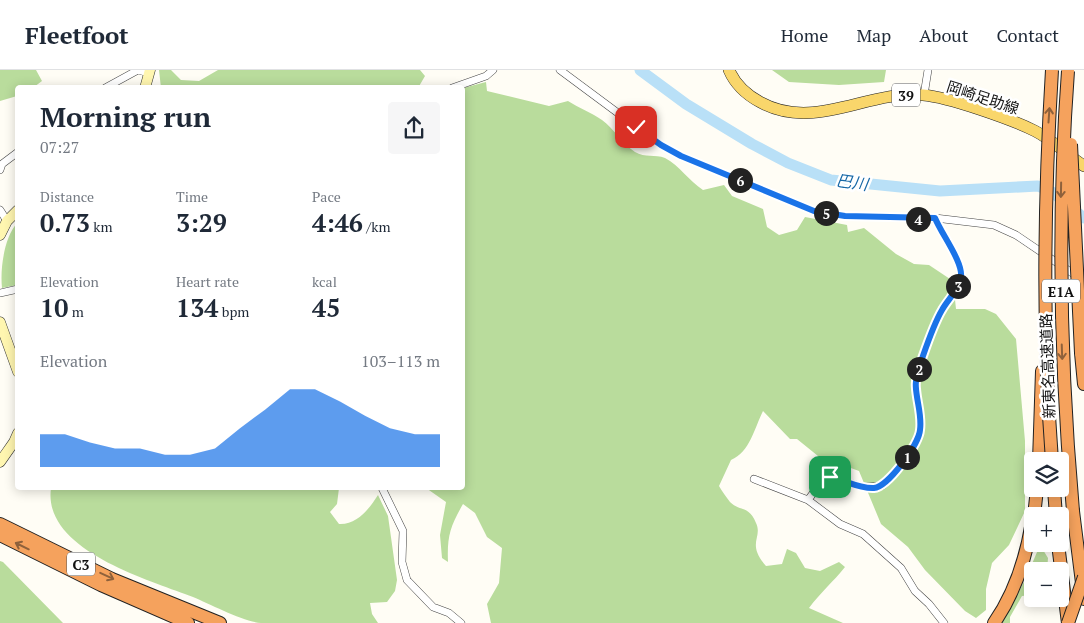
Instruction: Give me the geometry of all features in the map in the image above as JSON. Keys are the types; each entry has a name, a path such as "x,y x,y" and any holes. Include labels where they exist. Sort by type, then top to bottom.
{"highway":[{"name":"新東名高速道路","path":"1052,70 1046,182 1045,305 1052,452"},
{"name":"新東名高速道路","path":"1069,71 1062,184 1061,306 1064,394 1073,511 1084,599"},
{"path":"1069,71 1075,256 1084,384"},
{"path":"1038,452 1045,305"},
{"name":"C3","path":"0,524 112,579 162,606 188,623"},
{"name":"C3","path":"0,535 162,606 220,623"},
{"path":"997,618 1014,589 1027,552"},
{"path":"1059,552 1068,623"},
{"path":"1068,623 1082,573"}],"main road":[{"name":"岡崎足助線","path":"729,70 732,78 754,99 768,107 790,113 842,108 903,94 924,95 984,112 1034,130 1084,166"},
{"path":"147,85 149,71"},
{"path":"0,235 7,221 15,213"},
{"path":"0,322 15,364"},
{"path":"0,462 15,438"}],"street":[{"path":"110,85 138,70 149,71"},
{"path":"460,85 486,76 493,70"},
{"path":"560,70 661,145 681,156 814,211 845,216 935,218 994,225 1016,235 1084,281"},
{"path":"924,95 928,70"},
{"path":"1,166 15,154"},
{"path":"0,210 7,221"},
{"path":"808,500 823,480 830,477 864,487 875,488 882,486 908,455 918,439 920,430 916,384 918,372 938,318 958,286 961,276 955,254 945,242 935,218"},
{"path":"0,293 15,290"},
{"path":"754,479 808,500 840,524 863,534 901,568 915,591 929,604 944,623"},
{"path":"383,490 403,531 402,562 407,580 433,607 449,613 461,623"}],"green space":[{"path":"0,70 36,70 42,81 37,85 15,85 15,97 0,101"},
{"path":"159,70 171,70 181,80 199,81 218,70 420,70 425,76 420,85 161,85"},
{"path":"772,70 886,70 884,82 839,85 789,82"},
{"path":"486,82 487,91 549,106 568,101 602,120 635,152 642,155 665,158 670,161 703,190 724,185 732,196 763,209 767,227 779,235 797,230 805,217 847,225 848,232 864,228 896,254 914,264 929,265 953,281 956,309 985,309 996,314 1016,339 1025,441 1025,507 1009,545 992,563 986,589 986,610 976,618 965,611 925,570 908,547 881,524 859,471 818,456 797,439 790,439 763,411 747,446 743,452 731,460 719,486 730,502 747,511 753,517 758,528 757,552 766,566 782,564 787,549 796,553 805,568 820,571 839,562 845,567 809,608 843,623 491,623 487,604 499,583 502,548 487,537 475,513 463,504 450,532 448,562 442,558 440,535 446,502 429,490 465,490 465,87"},
{"path":"15,226 15,285 2,288 4,254"},
{"path":"51,490 339,490 337,504 330,512 339,524 345,524 362,515 378,495 388,516 397,580 395,591 387,602 370,603 372,614 378,623 254,622 151,582 102,559 80,545 63,529 53,510"},
{"path":"1037,552 1044,552 1048,558 1048,562 1033,562"},
{"path":"0,561 3,562 63,623 0,623"},
{"path":"1024,582 1024,596 1022,596 1010,617 1010,623 1002,623"}],"waterway":[{"name":"巴川","path":"640,70 686,104 752,144 788,163 831,180 940,191 1038,186 1052,192 1084,218"}],"route":[{"path":"636,127 661,145 681,156 814,211 845,216 935,218 945,242 955,254 961,276 958,286 938,318 918,372 916,393 919,404 920,430 918,439 908,455 882,486 875,488 864,487 830,477"}]}
